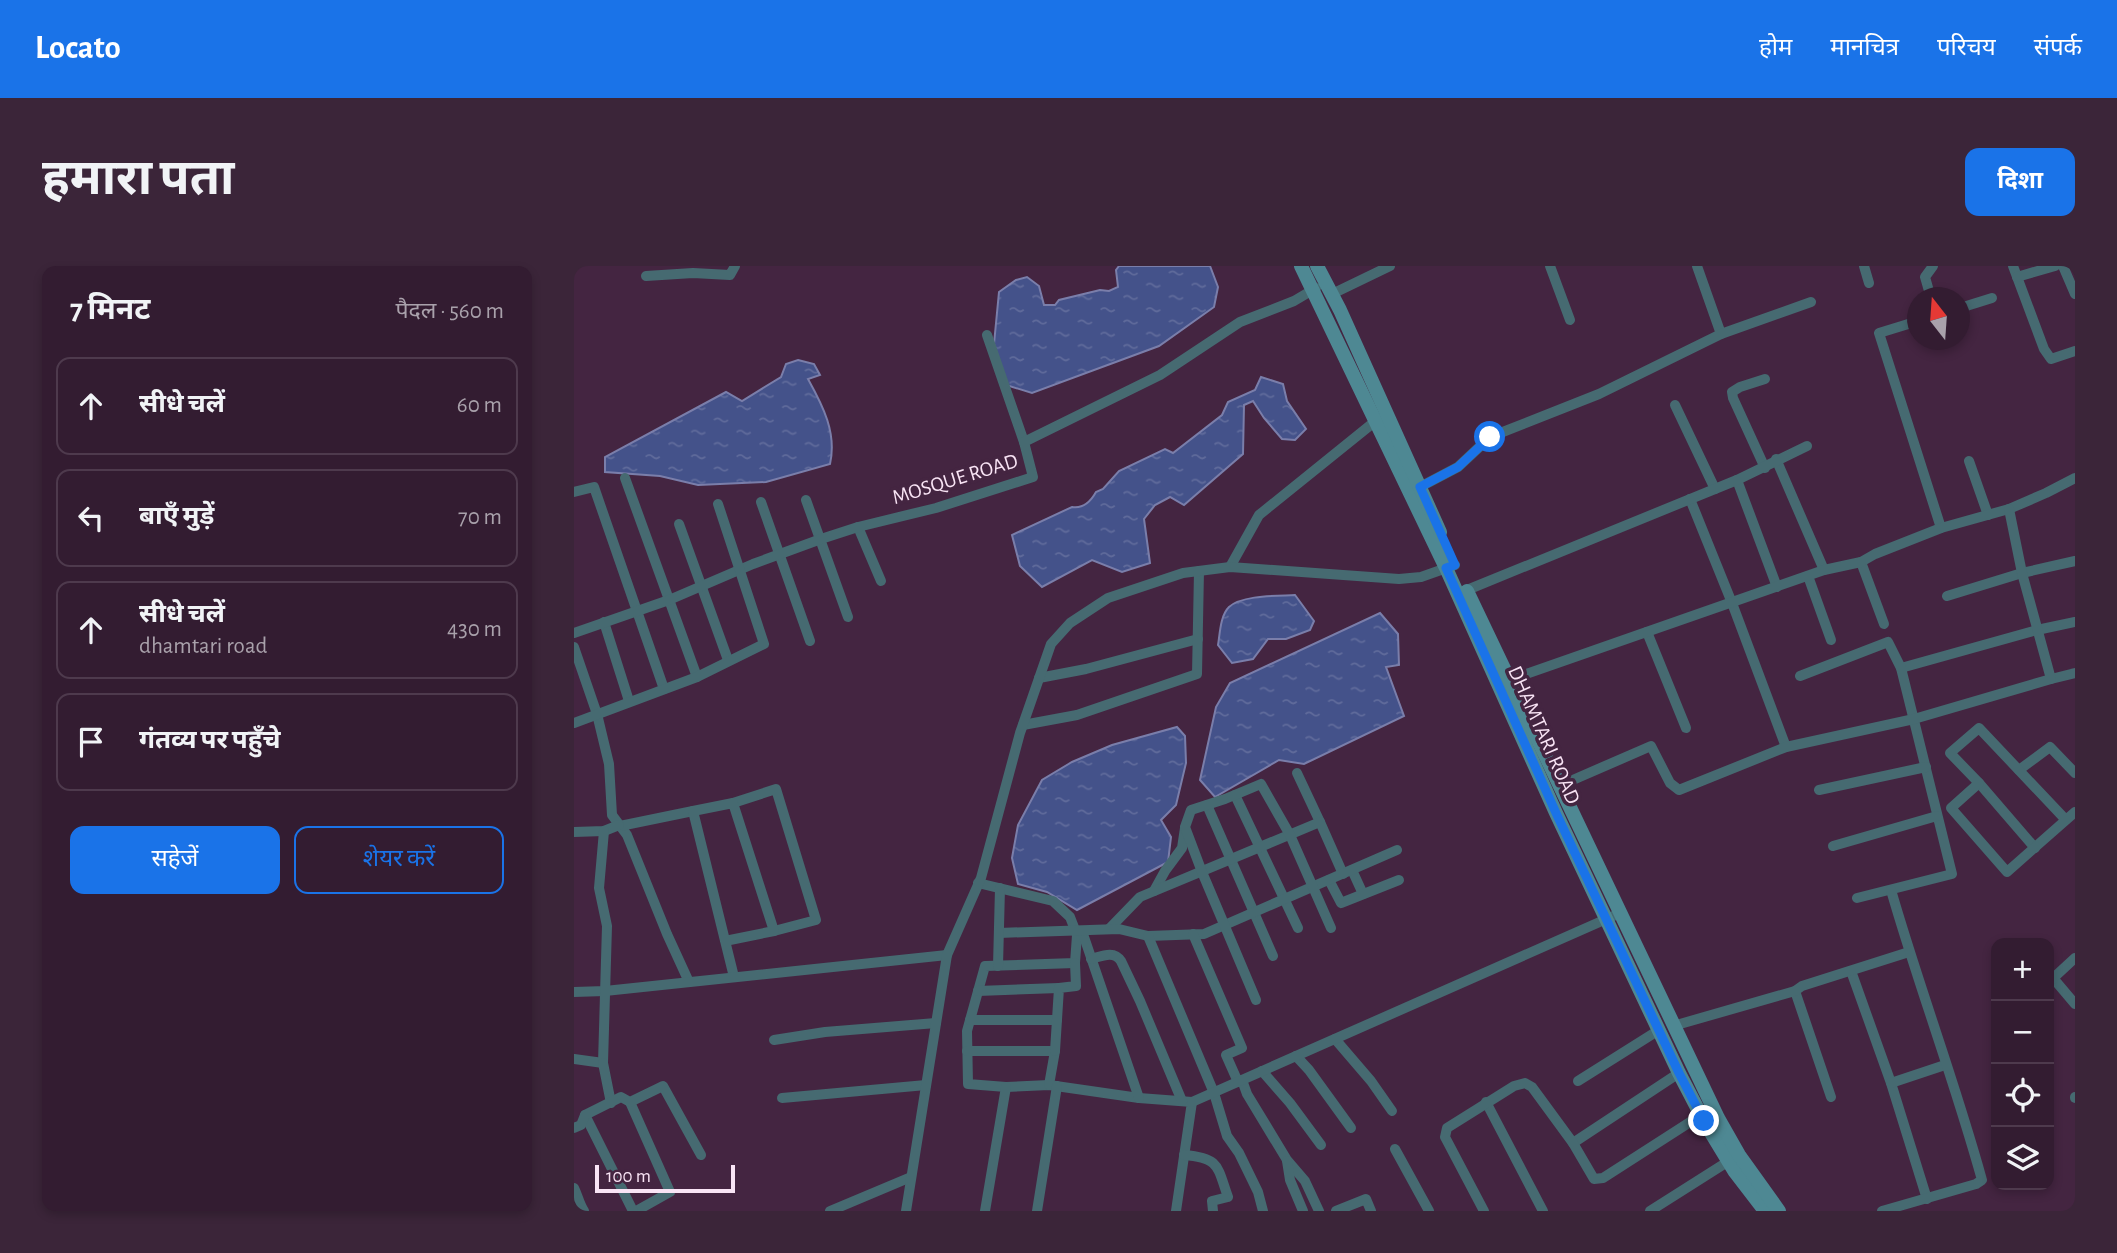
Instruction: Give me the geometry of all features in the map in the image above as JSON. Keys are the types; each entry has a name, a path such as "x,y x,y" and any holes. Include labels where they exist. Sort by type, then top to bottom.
{"main road":[{"path":"1301,266 1323,289"},
{"path":"1317,266 1323,289 1381,416 1420,487 1451,566 1467,590 1559,786 1613,915 1666,1028 1718,1118 1734,1158 1765,1211"},
{"name":"DHAMTARI ROAD","path":"1381,416 1451,566 1556,813 1613,915"},
{"path":"1666,1028 1679,1073 1701,1115 1779,1211"}],"street":[{"path":"646,276 693,273 730,275 735,266"},
{"name":"MOSQUE ROAD","path":"574,633 669,600 780,554 858,527 936,508 1032,477 1024,442 1160,374 1240,322 1390,266"},
{"path":"1550,266 1570,320"},
{"path":"1697,266 1721,334"},
{"path":"1864,266 1869,283"},
{"path":"1928,287 1925,277 1933,266"},
{"path":"2013,266 2044,349 2052,359 2075,351"},
{"path":"2017,277 2055,266"},
{"path":"2063,266 2075,294"},
{"path":"1970,305 1992,298"},
{"path":"1420,487 1458,467 1490,437 1599,394 1721,334 1811,302"},
{"path":"1907,324 1879,333 1941,528"},
{"path":"988,335 1024,442"},
{"path":"1765,379 1732,392 1765,468"},
{"path":"1675,404 1715,489"},
{"path":"1230,567 1259,515 1381,416"},
{"path":"1467,590 1737,480 1807,446"},
{"path":"1776,459 1824,570"},
{"path":"1969,460 1988,515"},
{"path":"625,478 696,677"},
{"path":"1509,680 1824,570 1861,562 1941,528 2010,509 2075,478"},
{"path":"1737,480 1777,587"},
{"path":"574,492 594,486 663,689"},
{"path":"1690,499 1786,747"},
{"path":"806,500 848,617"},
{"path":"761,502 810,641"},
{"path":"574,723 696,677 764,644 718,504"},
{"path":"2010,509 2022,573 2052,679"},
{"path":"679,524 728,660"},
{"path":"858,527 881,581"},
{"path":"1947,596 2022,573 2075,561"},
{"path":"1861,562 1884,624"},
{"path":"906,1211 947,955 978,883 1023,724 1051,644 1070,623 1108,598 1183,573 1230,567 1399,579 1421,577 1451,566"},
{"path":"1023,724 1077,715 1197,674 1199,571"},
{"path":"1808,576 1831,640"},
{"path":"604,622 629,701"},
{"path":"1901,668 2075,622"},
{"path":"1647,632 1686,728"},
{"path":"1039,678 1086,669 1198,639"},
{"path":"1800,676 1888,642 1901,668 1952,874 1857,898"},
{"path":"574,647 597,714 609,764 612,815 627,835 689,982"},
{"path":"1559,786 1651,746 1670,783 1679,790 1786,747 1914,719 2075,673"},
{"path":"2035,848 1950,753 1979,728 2066,820"},
{"path":"2019,770 2050,747 2075,773"},
{"path":"1819,790 1926,767"},
{"path":"1297,773 1320,822 1363,894"},
{"path":"1979,783 1951,808 2007,872 2075,812"},
{"path":"1153,892 1182,848 1191,810 1261,784 1290,835 1331,928"},
{"path":"574,832 604,831 619,825 733,803 776,789 816,920 725,941"},
{"path":"1235,795 1298,928"},
{"path":"733,803 774,931"},
{"path":"1207,805 1273,956"},
{"path":"693,811 734,978"},
{"path":"1833,846 1937,816"},
{"path":"1109,929 1140,897 1320,822"},
{"path":"1185,827 1256,1000"},
{"path":"604,831 599,888 607,926 603,1063 611,1102"},
{"path":"999,933 1119,929 1148,936 1204,934 1397,850"},
{"path":"1329,880 1341,903 1399,880"},
{"path":"978,883 1052,901 1070,917 1091,958 1139,1098"},
{"path":"998,965 1000,888"},
{"path":"1882,1211 1976,1185 1982,1180 1963,1111 1945,1065 1891,890"},
{"path":"1075,963 985,966 967,1031 968,1084 1006,1087 1053,1086 1187,1102 1214,1093 1613,915"},
{"path":"978,991 1076,986 1075,963 1079,931"},
{"path":"1193,934 1241,1048 1226,1055 1287,1160 1305,1181 1319,1211"},
{"path":"1148,936 1214,1093 1227,1136 1253,1182 1263,1211"},
{"path":"1578,1081 1666,1028 1795,991 1802,986 1909,952"},
{"path":"1091,958 1112,954 1118,956 1187,1102 1184,1155 1176,1211"},
{"path":"574,992 947,955"},
{"path":"2054,977 2075,958"},
{"path":"1851,971 1891,1083 1927,1199"},
{"path":"2054,983 2075,1004"},
{"path":"1038,1211 1053,1086 1059,988"},
{"path":"1795,991 1831,1097"},
{"path":"970,1020 1057,1020"},
{"path":"774,1040 825,1032 936,1023"},
{"path":"1335,1039 1371,1081 1392,1111"},
{"path":"967,1051 1055,1051"},
{"path":"1296,1056 1351,1128"},
{"path":"574,1059 603,1063"},
{"path":"1891,1083 1945,1065"},
{"path":"1262,1071 1321,1145"},
{"path":"1573,1143 1679,1073"},
{"path":"1483,1211 1445,1138 1447,1128 1514,1086 1525,1083 1532,1087 1573,1143 1594,1179 1603,1178 1701,1115"},
{"path":"782,1098 926,1085"},
{"path":"630,1102 663,1086 701,1155"},
{"path":"985,1211 1006,1087"},
{"path":"574,1128 581,1125 585,1115 621,1097 630,1102 670,1192 635,1211 585,1115"},
{"path":"1486,1102 1543,1211"},
{"path":"1395,1149 1429,1211"},
{"path":"1184,1155 1200,1156 1216,1164 1228,1197 1212,1201 1213,1211"},
{"path":"1650,1211 1734,1158"},
{"path":"1287,1160 1290,1180 1303,1211"},
{"path":"830,1211 911,1177"},
{"path":"574,1188 578,1194 579,1205"},
{"path":"1336,1211 1366,1199 1371,1211"}],"water":[{"path":"1119,266 1210,266 1218,287 1214,307 1159,346 1032,393 1006,385 994,344 999,292 1016,280 1027,277 1039,286 1044,305 1055,305 1059,300 1118,287 1116,270"},
{"path":"798,360 814,364 820,375 808,379 830,431 830,464 766,482 698,485 660,476 605,472 605,457 726,392 742,401 781,377 786,364"},
{"path":"1261,377 1283,384 1287,401 1306,429 1295,440 1282,439 1253,401 1244,405 1243,454 1184,505 1170,497 1155,505 1144,519 1150,563 1122,572 1092,560 1042,587 1020,566 1012,535 1072,507 1084,506 1119,471 1165,449 1173,453 1222,415 1228,402 1255,390"},
{"path":"1295,595 1314,621 1310,630 1286,639 1268,639 1253,659 1232,663 1218,645 1222,620 1229,607 1251,598"},
{"path":"1380,613 1398,634 1399,665 1386,667 1404,716 1304,764 1279,760 1215,797 1200,780 1216,707 1230,683"},
{"path":"1177,727 1185,736 1186,763 1176,805 1161,820 1171,837 1168,862 1077,910 1047,892 1018,884 1012,858 1018,825 1042,780 1072,762 1112,745"}],"route":[{"path":"1490,437 1458,467 1420,487 1455,565 1446,568 1556,813 1704,1121"}]}
